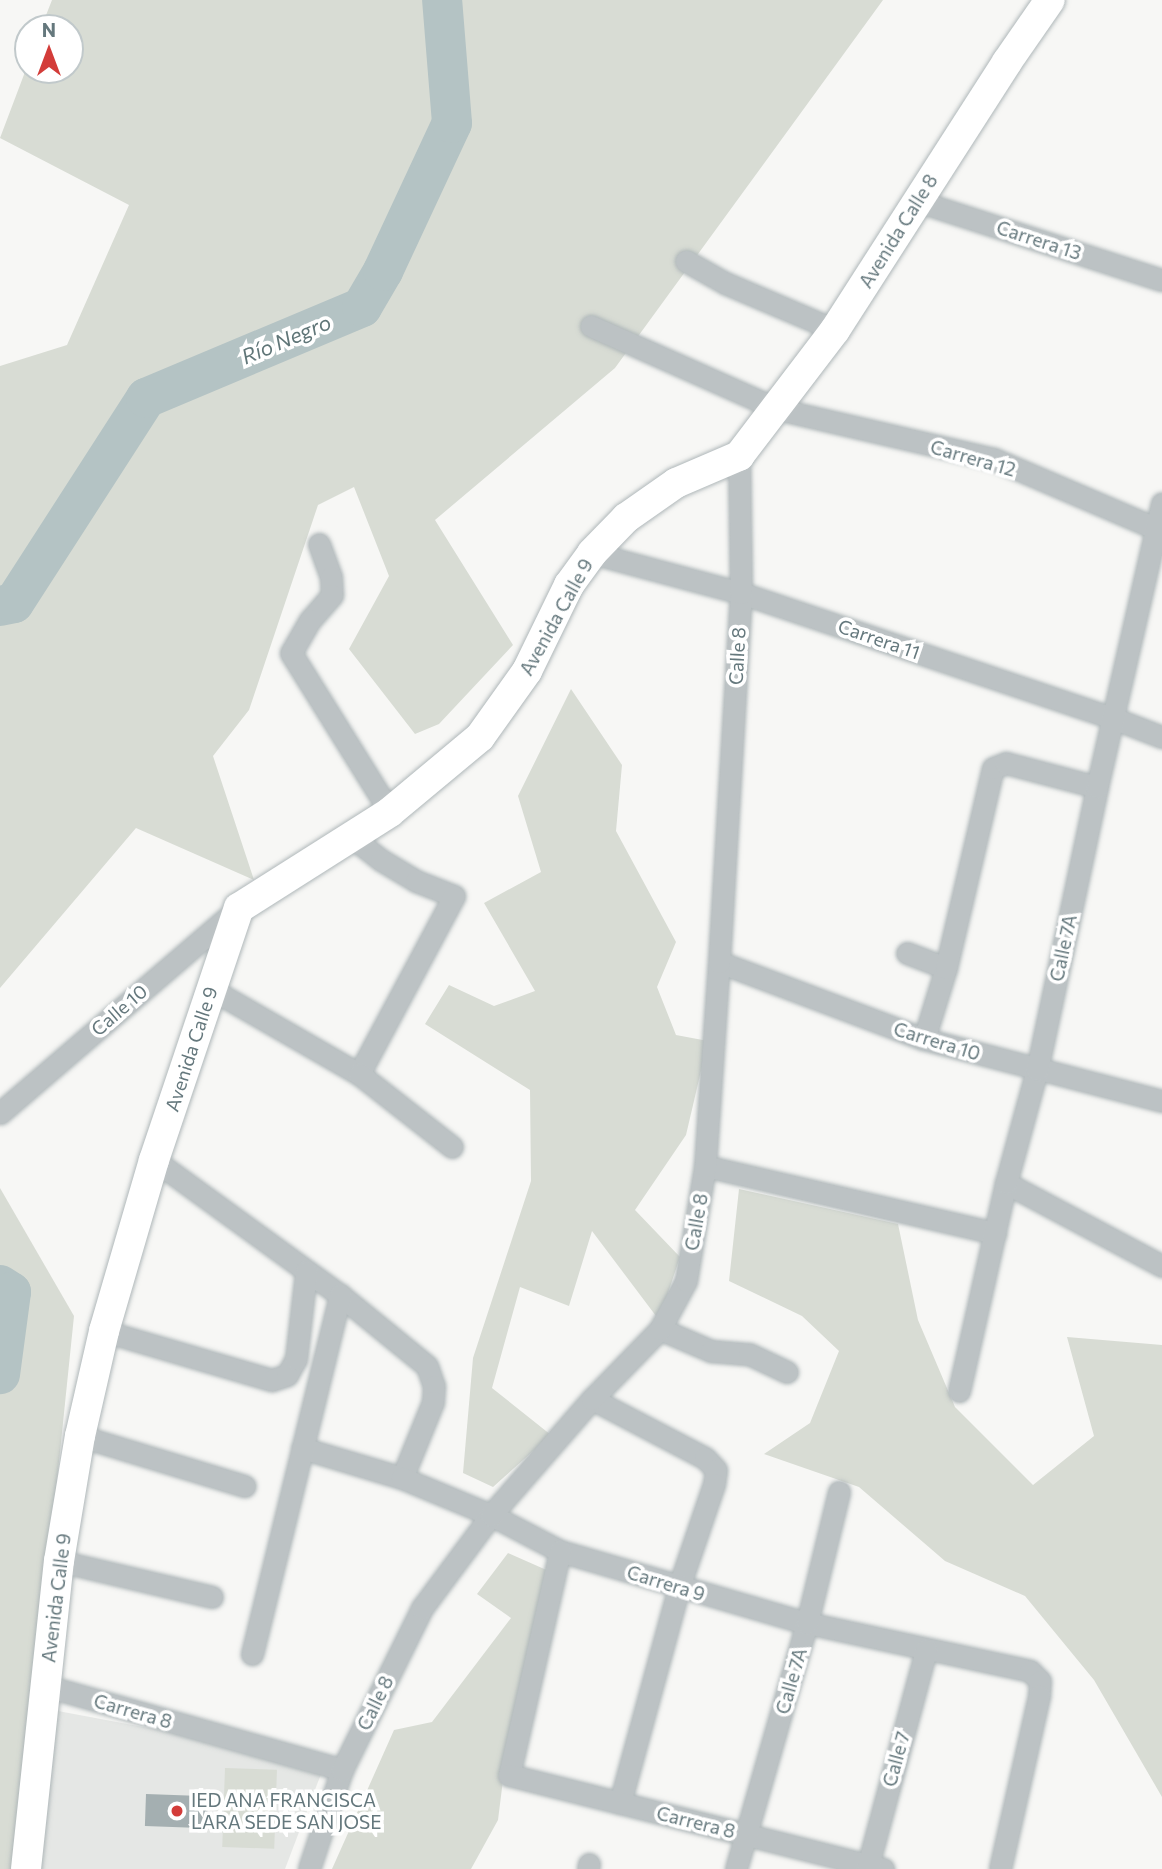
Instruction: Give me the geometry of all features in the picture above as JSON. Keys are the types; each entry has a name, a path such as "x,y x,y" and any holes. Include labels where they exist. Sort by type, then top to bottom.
{"street":[{"name":"Avenida Calle 8","path":"738,457 835,330 1050,0"},
{"name":"Carrera 13","path":"917,201 1162,280"},
{"path":"686,261 725,284 835,330"},
{"name":"Carrera 12","path":"591,326 776,409 994,459 1159,530"},
{"name":"Avenida Calle 9","path":"26,1869 60,1561 80,1436 104,1331 154,1160 239,908 349,835 390,812 480,737 527,671 569,585 592,553 626,518 676,484 738,457"},
{"name":"Calle 8","path":"309,1869 342,1770 422,1608 491,1515 592,1399 660,1329 686,1281 705,1166 719,962 741,593 738,457"},
{"name":"Calle 7A","path":"959,1391 1006,1183 1037,1070 1097,787 1159,530 1162,503"},
{"path":"319,544 331,577 332,595 310,620 291,653 390,812"},
{"name":"Carrera 11","path":"592,553 741,593 1113,718 1162,737"},
{"path":"924,1039 946,968 993,768 1006,763 1097,787"},
{"path":"349,835 381,860 416,881 454,896 359,1074"},
{"name":"Calle 10","path":"0,1113 239,908"},
{"path":"907,953 946,968"},
{"name":"Carrera 10","path":"719,962 924,1039 1162,1101"},
{"path":"211,989 359,1074 452,1147"},
{"path":"154,1160 340,1295 427,1366 434,1386 433,1402 402,1478"},
{"path":"705,1166 995,1233"},
{"path":"1006,1183 1162,1266"},
{"path":"104,1331 272,1380 287,1375 296,1359 306,1272"},
{"path":"252,1654 340,1295"},
{"path":"660,1329 711,1351 749,1354 787,1372"},
{"path":"592,1399 705,1458 716,1470 714,1484 679,1587 620,1803"},
{"path":"80,1436 245,1486"},
{"name":"Carrera 9","path":"302,1448 402,1478 491,1515 560,1550 679,1587 807,1623 1030,1671 1040,1681 1000,1869"},
{"name":"Calle 7A","path":"736,1869 807,1623 839,1492"},
{"name":"Carrera 8","path":"560,1550 509,1775 873,1868"},
{"path":"60,1561 212,1597"},
{"name":"Calle 7","path":"873,1868 926,1650"},
{"name":"Carrera 8","path":"46,1686 342,1770"}],"shaded area":[{"path":"52,0 883,0 615,368 435,520 513,645 439,724 415,734 349,649 389,576 354,487 318,505 249,710 213,756 254,880 136,828 0,988 0,366 67,345 129,205 0,138 20,84 84,84 84,14 46,14"},
{"path":"571,689 622,765 616,831 676,942 657,987 676,1035 708,1041 686,1135 635,1210 680,1257 659,1320 592,1231 569,1306 520,1287 492,1388 551,1435 493,1487 463,1473 473,1358 531,1181 530,1090 425,1024 449,985 494,1006 535,991 484,903 541,872 518,796"},
{"path":"0,1188 74,1316 17,1869 0,1869"},
{"path":"739,1189 898,1224 918,1320 955,1407 1033,1485 1094,1436 1067,1337 1162,1345 1162,1797 1094,1680 1025,1596 945,1561 859,1487 764,1454 810,1423 839,1351 802,1316 729,1281"},
{"path":"508,1553 551,1572 508,1740 498,1820 471,1869 332,1869 394,1730 432,1722 511,1618 477,1594"},
{"path":"58,1711 170,1732 321,1774 285,1869 40,1869"},
{"path":"225,1768 277,1770 274,1849 222,1847"}],"building":[{"name":"IED ANA FRANCISCA LARA SEDE SAN JOSE","path":"146,1794 208,1796 207,1828 145,1826"}],"waterway":[{"name":"Río Negro","path":"0,606 14,603 146,398 362,307 383,271 452,123 442,0"},
{"name":"Río Negro","path":"0,1285 11,1292 0,1374"}],"place":[{"name":"IED ANA FRANCISCA LARA SEDE SAN JOSE","path":"177,1811"}]}
